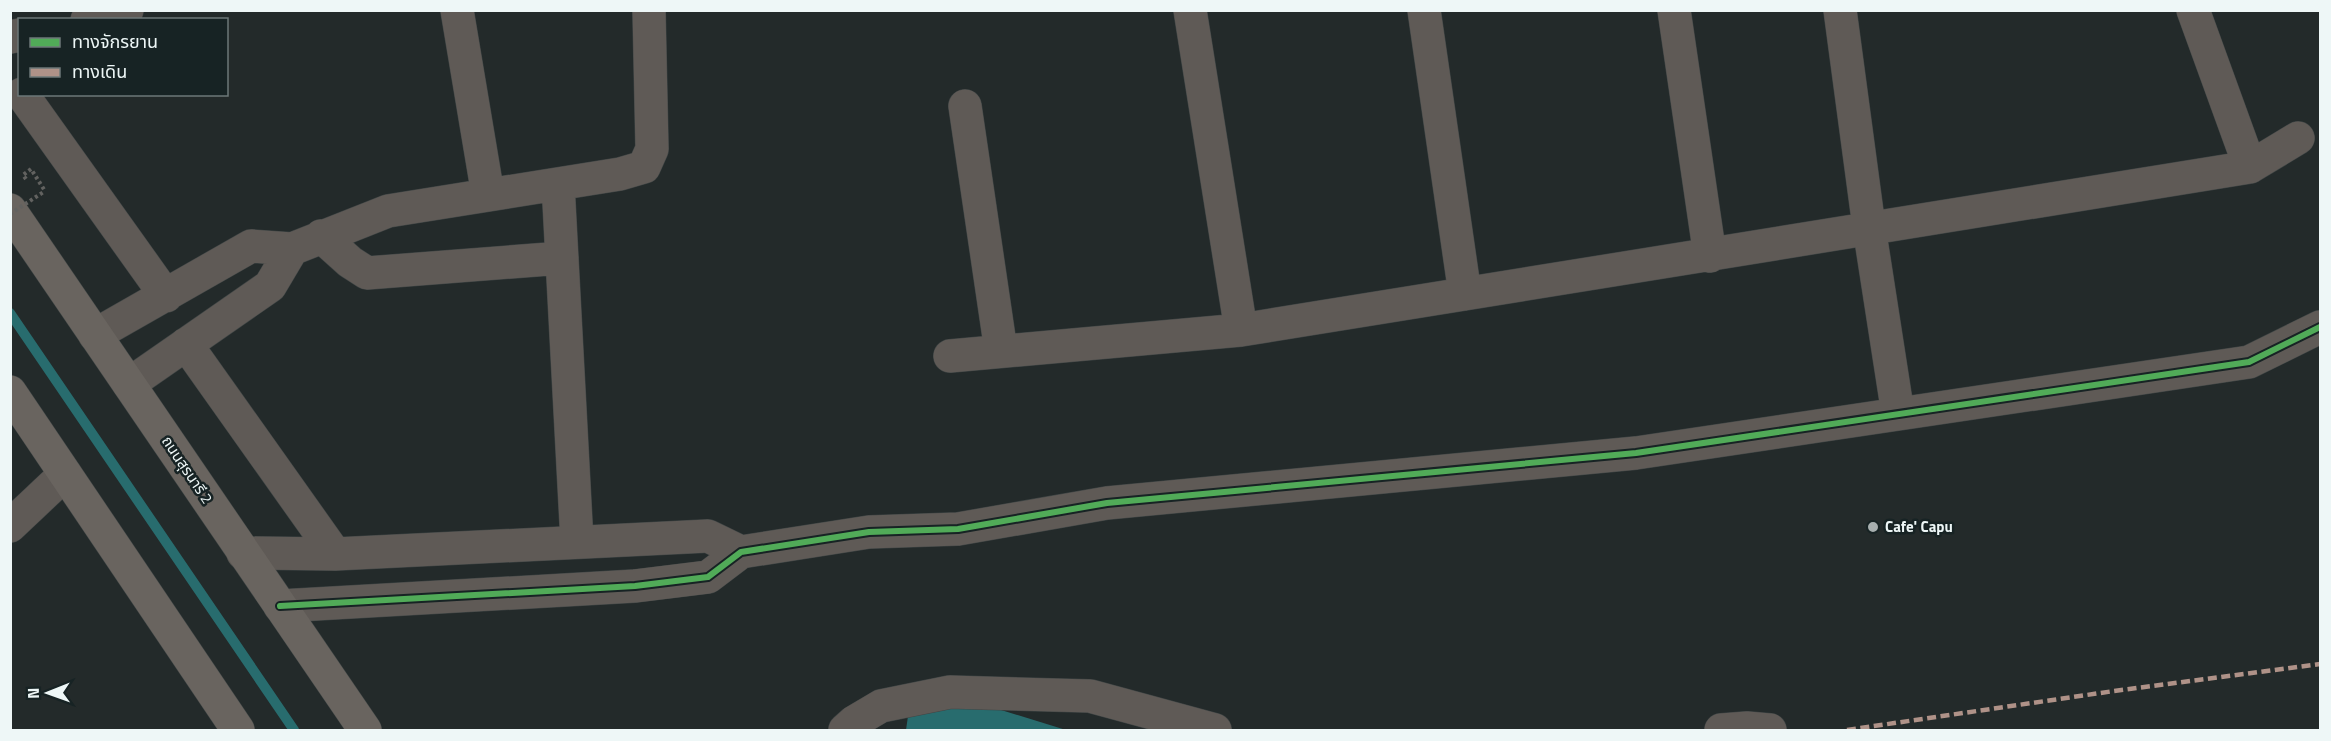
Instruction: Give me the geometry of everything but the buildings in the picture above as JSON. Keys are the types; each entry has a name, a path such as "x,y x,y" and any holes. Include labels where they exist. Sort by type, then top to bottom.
{"main road":[{"name":"ถนนสุรนารี 2","path":"10,212 365,730"},
{"path":"10,392 238,730"}],"street":[{"path":"95,18 127,10"},
{"path":"457,10 489,195"},
{"path":"95,335 251,246 307,242 388,211 620,174 644,167 652,149 649,10"},
{"path":"1190,10 1241,330"},
{"path":"1424,10 1466,294"},
{"path":"1674,10 1710,256"},
{"path":"1840,10 1869,227 1898,414"},
{"path":"2193,10 2250,167"},
{"path":"23,96 166,296"},
{"path":"965,106 1001,351"},
{"path":"950,356 1241,330 1710,256 1869,227 2250,167 2298,138"},
{"path":"558,184 578,542"},
{"path":"307,242 350,262 367,273 562,258"},
{"path":"129,384 270,286 307,242"},
{"path":"280,606 635,586 708,578 741,552 868,532 958,529 1107,504 1636,453 2249,362 2320,327"},
{"path":"186,344 334,554"},
{"path":"10,526 65,474"},
{"path":"243,553 334,554 708,536 741,552"},
{"path":"845,730 881,706 950,692 1090,696 1215,730"},
{"path":"1720,730 1748,728 1770,730"}],"path":[{"path":"10,212 45,191 31,170 23,175"}],"water":[{"path":"969,700 1066,730 906,730 908,716"}],"waterway":[{"path":"10,313 294,730"}],"marked path":[{"path":"1847,730 2320,664"}],"cycle path":[{"path":"280,606 635,586 708,577 741,552 869,532 958,529 1107,503 1636,453 2249,362 2320,327"}],"place":[{"name":"Cafe' Capu","path":"1873,527"}]}
